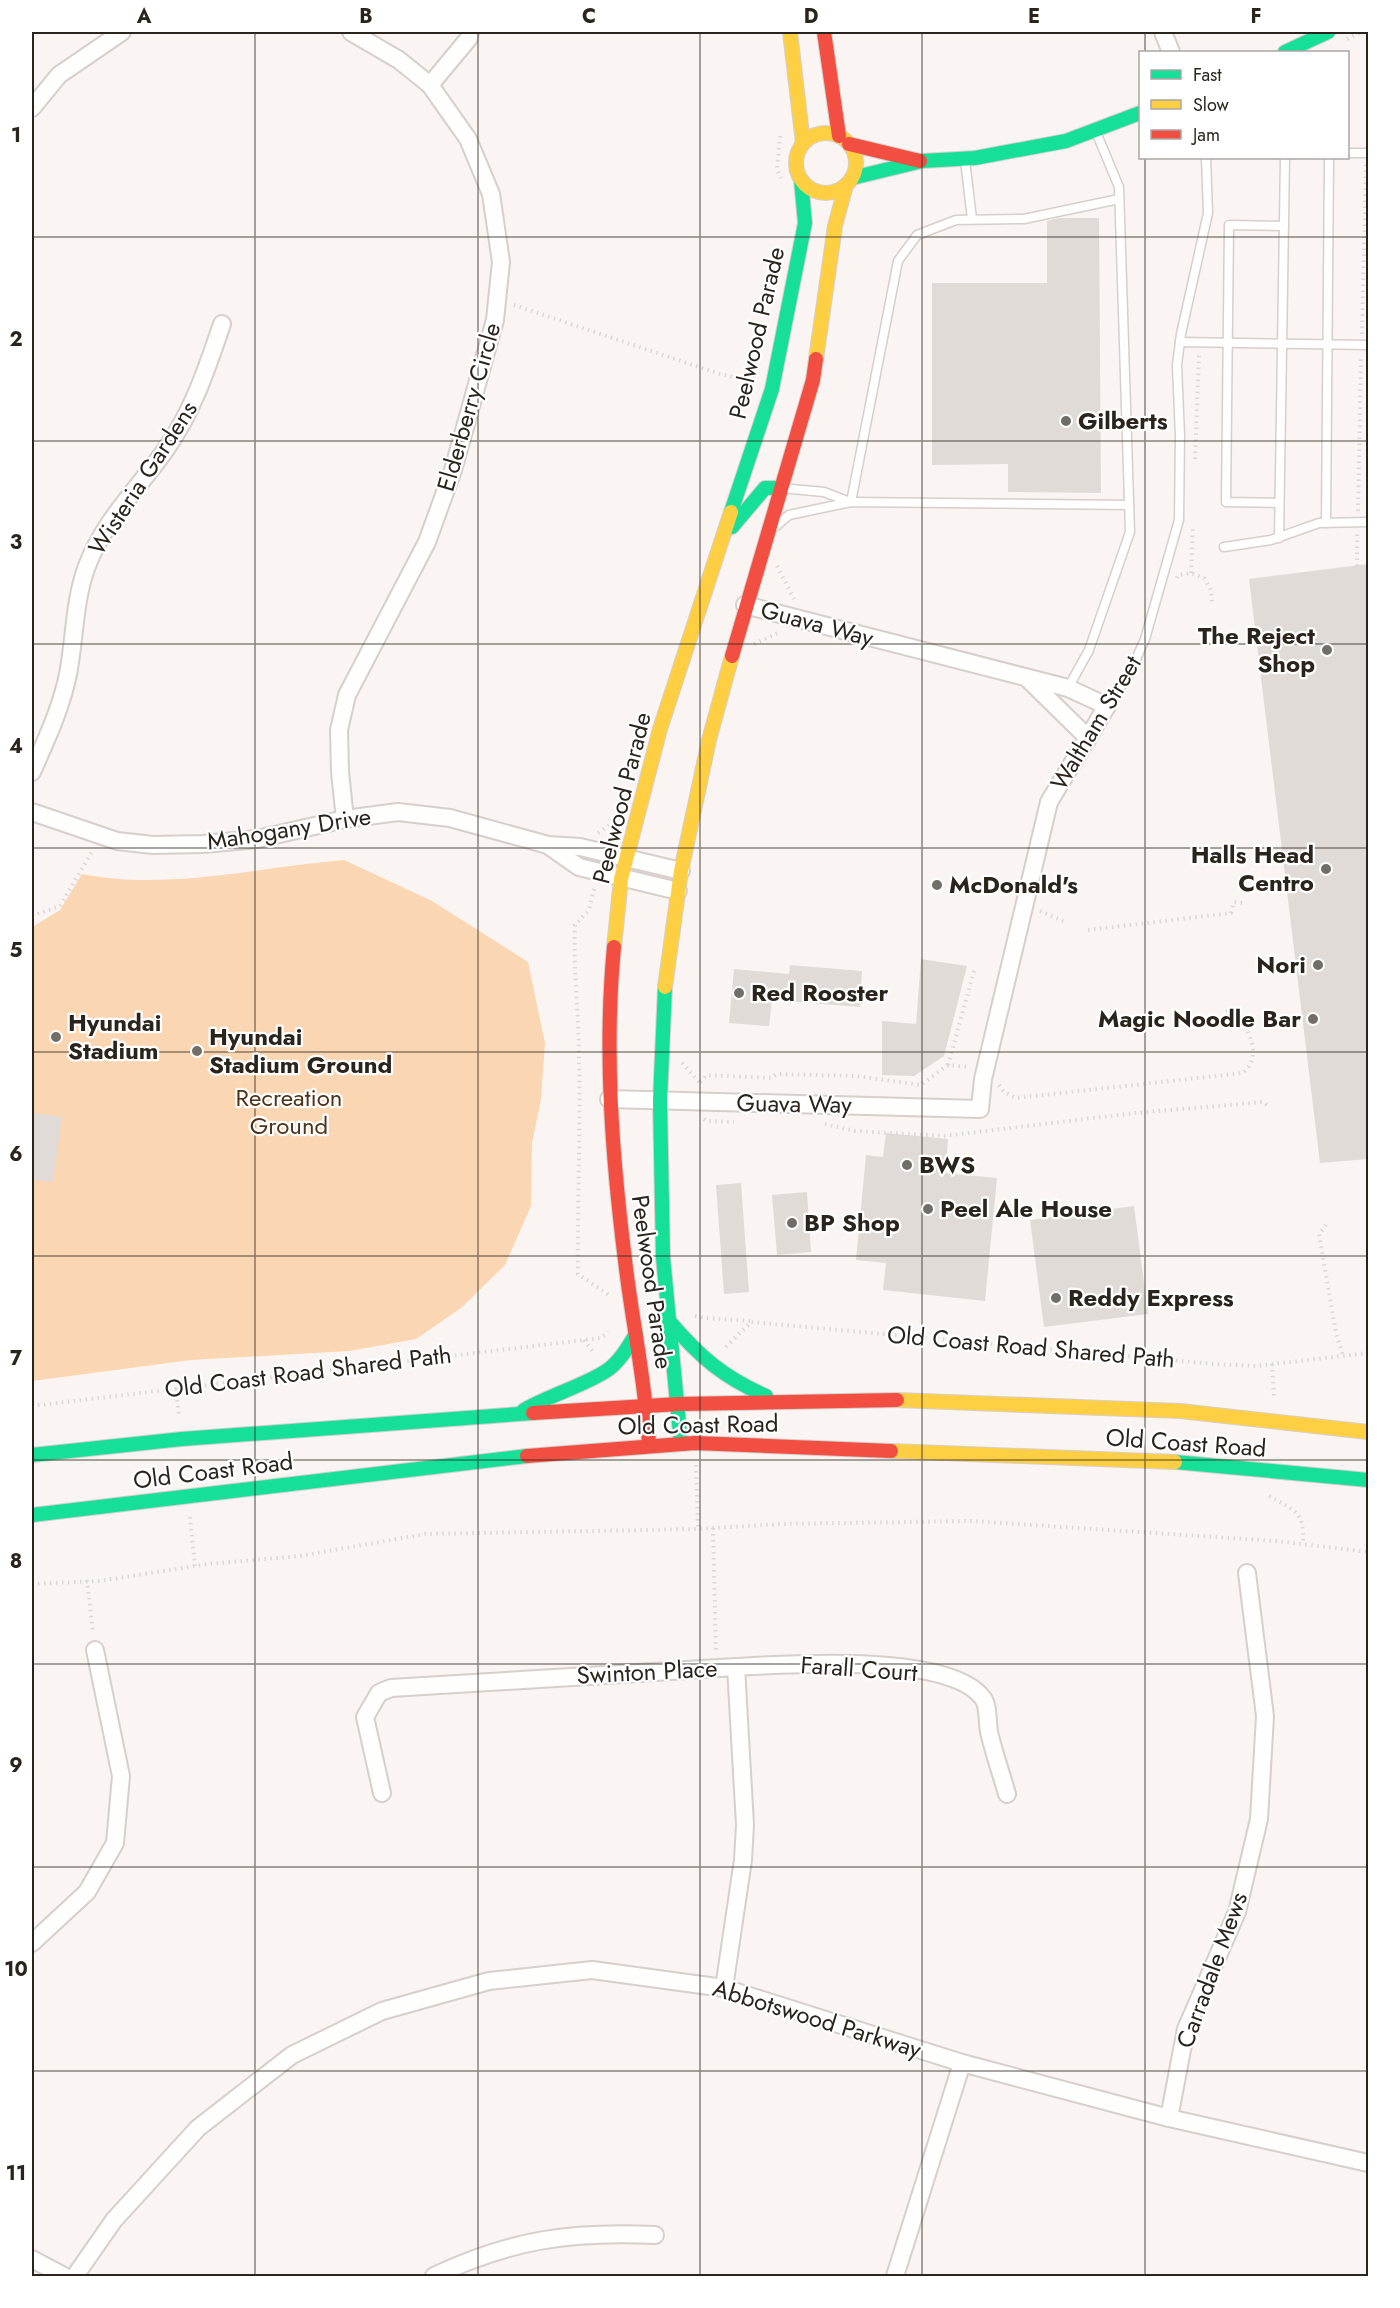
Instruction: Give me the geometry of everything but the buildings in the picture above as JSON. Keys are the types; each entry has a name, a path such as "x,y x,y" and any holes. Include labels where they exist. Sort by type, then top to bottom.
{"main road":[{"path":"790,32 803,143 796,160 801,180 808,187 827,193 849,182 922,161 965,159 1066,141 1139,113"},
{"path":"824,32 844,140 856,158 849,182"},
{"path":"1288,51 1328,32"},
{"path":"803,143 820,133 922,161"},
{"name":"Peelwood Parade","path":"649,1445 647,1406 625,1261 609,1099 610,990 621,879 660,729 772,389 805,223 801,180"},
{"name":"Peelwood Parade","path":"681,1444 663,1257 660,1101 665,987 681,871 709,740 745,605 813,380 835,226 849,182"},
{"path":"722,540 765,488 781,488"},
{"path":"670,1322 706,1365 731,1382 777,1401"},
{"path":"517,1414 548,1396 607,1371 620,1358 636,1334"},
{"name":"Old Coast Road","path":"32,1455 182,1439 517,1414 678,1404 864,1399 1070,1405 1180,1411 1368,1431"},
{"name":"Old Coast Road","path":"32,1515 502,1458 681,1444 1171,1462 1368,1480"}],"street":[{"path":"32,108 59,75 122,32"},
{"name":"Elderberry Circle","path":"345,819 339,730 347,695 427,543 453,470 495,320 501,262 491,194 468,140 430,85 399,60 351,32"},
{"path":"430,85 469,38 470,32"},
{"path":"1163,32 1171,51"},
{"name":"Wisteria Gardens","path":"32,772 60,706 68,671 78,597 86,567 102,533 184,421 199,391 222,324"},
{"name":"Guava Way","path":"745,605 1068,688 1107,706"},
{"path":"1029,679 1088,738"},
{"name":"Waltham Street","path":"980,1109 982,1079 1049,802 1107,706"},
{"name":"Mahogany Drive","path":"32,812 117,841 153,845 203,844 257,839 345,819 398,812 450,818 548,845 579,847 681,871"},
{"name":"Mahogany Drive","path":"548,845 579,867 678,891"},
{"name":"Guava Way","path":"609,1099 980,1109"},
{"name":"Carradale Mews","path":"1169,2118 1186,2029 1237,1912 1259,1819 1265,1716 1247,1573"},
{"path":"32,1943 87,1892 115,1843 121,1776 95,1650"},
{"name":"Farall Court","path":"736,1667 824,1663 890,1666 949,1677 970,1685 983,1698 989,1731 1007,1794"},
{"name":"Swinton Place","path":"381,1793 365,1717 378,1693 392,1688 736,1667 745,1825 743,1860 724,1988"},
{"name":"Abbotswood Parkway","path":"75,2277 114,2220 198,2128 292,2055 382,2011 489,1981 592,1970 724,1988 962,2063 1169,2118 1368,2163"},
{"path":"895,2277 962,2063"},
{"path":"434,2277 477,2256 530,2241 607,2233 655,2235"},
{"path":"32,2259 64,2277"}],"lane":[{"path":"1068,688 1089,650 1130,532 1119,187 1095,130"},
{"path":"1349,153 1368,153"},
{"path":"965,159 972,219"},
{"name":"Waltham Street","path":"1107,706 1129,675 1144,639 1179,520 1180,436 1177,365 1208,213 1206,159"},
{"path":"1279,538 1285,159"},
{"path":"1326,523 1329,159"},
{"path":"851,502 898,261 917,235 956,220 1024,219 1119,200"},
{"path":"1279,503 1226,502 1228,225 1284,226"},
{"path":"1180,342 1368,345"},
{"path":"781,488 824,492 851,502"},
{"path":"766,535 789,515 851,502 1129,505"},
{"path":"1224,547 1279,538 1326,523 1368,522"}],"path":[{"path":"497,300 720,374 755,383"},
{"path":"1195,469 1200,343"},
{"path":"1191,573 1193,515"},
{"path":"32,916 60,906 89,852 98,846"},
{"path":"1088,930 1231,913 1234,902 1242,903"},
{"path":"1033,908 1065,922"},
{"path":"948,1065 975,968"},
{"path":"1226,1011 1238,1010 1255,1054"},
{"path":"821,1123 855,1131 944,1136 1135,1113 1263,1102 1269,1107"},
{"path":"702,1114 706,1121 739,1122"},
{"path":"1326,1225 1319,1234 1322,1260 1342,1356"},
{"name":"Old Coast Road Shared Path","path":"692,1326 691,1314 720,1321 730,1319 1256,1366 1368,1353"},
{"path":"718,1354 751,1322"},
{"name":"Old Coast Road Shared Path","path":"32,1406 584,1340"},
{"path":"32,1584 99,1581 208,1564 300,1556 425,1534 972,1521 1276,1541 1368,1552"},
{"path":"713,1528 717,1668"},
{"path":"87,1580 95,1650"}],"green space":[{"name":"Recreation Ground","path":"344,860 432,901 528,962 545,1043 541,1099 532,1143 531,1206 505,1265 461,1308 416,1339 349,1351 191,1360 32,1381 32,927 60,910 82,874 114,879 179,879"}],"traffic: fast":[{"path":"1287,51 1328,32"},
{"path":"852,178 922,161 975,158 1066,141 1139,113"},
{"path":"731,512 772,389 805,223 801,180"},
{"path":"732,527 765,488 781,488"},
{"path":"665,987 660,1101 663,1257 681,1444"},
{"path":"670,1322 713,1365 766,1396"},
{"path":"524,1410 611,1368 636,1334"},
{"path":"32,1455 182,1439 533,1413"},
{"path":"32,1515 527,1456"},
{"path":"1175,1462 1368,1480"}],"traffic: slow":[{"path":"790,32 803,143"},
{"path":"826,133 843,138 851,146 856,163 851,180 843,188 826,193 809,188 801,180 796,163 801,146 809,138 826,133"},
{"path":"816,359 835,226 846,185"},
{"path":"614,947 621,879 660,729 731,512"},
{"path":"665,987 681,871 709,740 732,656"},
{"path":"897,1400 1180,1411 1368,1432"},
{"path":"891,1451 1175,1462"}],"traffic: jam":[{"path":"824,32 839,136"},
{"path":"849,144 920,161"},
{"path":"732,656 813,380 816,359"},
{"path":"614,947 610,1025 613,1143 625,1260 645,1399 649,1445"},
{"path":"533,1413 679,1404 897,1400"},
{"path":"527,1456 695,1443 891,1451"}],"place":[{"name":"Gilberts","path":"1066,421"},
{"name":"The Reject Shop","path":"1327,650"},
{"name":"Halls Head Centro","path":"1326,869"},
{"name":"McDonald's","path":"937,885"},
{"name":"Nori","path":"1318,965"},
{"name":"Red Rooster","path":"739,993"},
{"name":"Magic Noodle Bar","path":"1313,1019"},
{"name":"Hyundai Stadium","path":"56,1037"},
{"name":"Hyundai Stadium Ground","path":"197,1051"},
{"name":"BWS","path":"907,1165"},
{"name":"Peel Ale House","path":"928,1209"},
{"name":"BP Shop","path":"792,1223"},
{"name":"Reddy Express","path":"1056,1298"}]}
